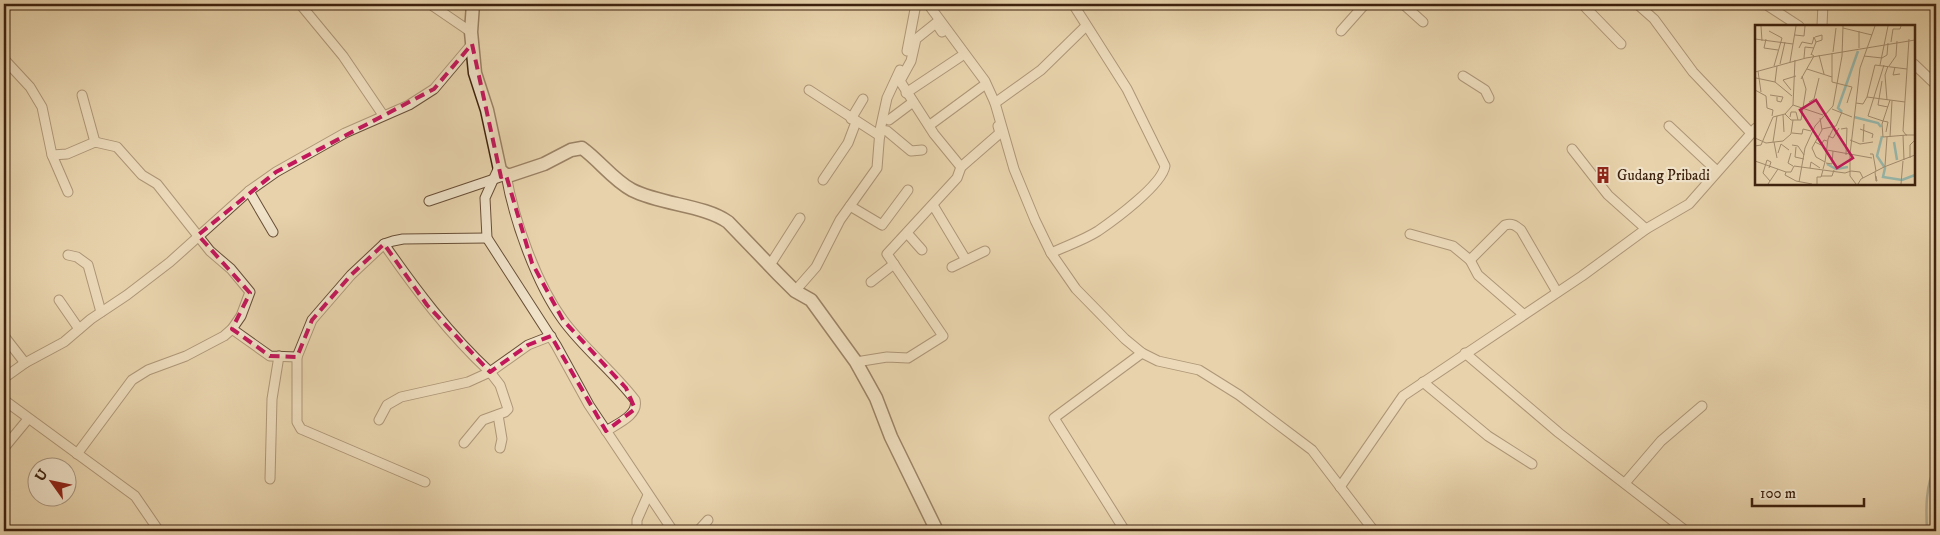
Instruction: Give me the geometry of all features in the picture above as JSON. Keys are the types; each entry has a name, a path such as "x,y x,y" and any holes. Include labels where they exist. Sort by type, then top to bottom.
{"street":[{"path":"300,4 343,56 383,115"},
{"path":"430,4 471,38"},
{"path":"473,4 471,38 476,73 503,171 532,263 563,320 635,400 636,404 633,413 606,431"},
{"path":"796,291 816,267 827,243 877,168 880,133 887,98 905,59 916,4"},
{"path":"928,4 985,81 995,103 1014,169 1035,220 1051,253 1082,296 1142,353 1158,361 1199,370 1239,395 1312,450 1340,486 1351,504 1374,531"},
{"path":"1051,253 1096,232 1136,201 1164,172 1165,166 1127,90 1073,4"},
{"path":"1341,31 1365,4"},
{"path":"1403,4 1423,22"},
{"path":"1340,486 1392,408 1403,396 1646,230 1689,204 1754,130 1693,72 1662,33 1654,19 1637,4"},
{"path":"1765,4 1797,25"},
{"path":"1822,25 1824,4"},
{"path":"1586,8 1621,44"},
{"path":"856,362 887,357 908,358 943,336 887,254 957,178 961,167 1000,133 993,107 983,86 936,24 916,40 910,61 900,79 906,93 961,167"},
{"path":"995,103 1041,70 1086,26"},
{"path":"4,378 25,363 64,342 101,312 170,262 249,191 276,172 345,133 408,105 434,89 471,38"},
{"path":"906,93 960,57"},
{"path":"4,59 30,87 42,107 52,155 68,192"},
{"path":"1915,65 1936,85"},
{"path":"1463,76 1486,90 1489,98"},
{"path":"930,125 983,86"},
{"path":"809,90 854,120 880,133 887,131 911,151 922,150"},
{"path":"82,96 95,142"},
{"path":"823,180 848,143 862,99"},
{"path":"889,120 913,102"},
{"path":"1669,126 1716,171"},
{"path":"52,155 68,154 95,142 117,147 142,175 158,184 218,260 231,269 250,292 248,301 232,329 215,342 148,370 132,380 78,454"},
{"path":"674,531 588,405 551,336 487,238 485,198 494,180 503,171 532,168 571,150 582,148 613,177 632,190 660,201 720,216 796,291 811,300 856,362 876,398 894,444 937,531"},
{"path":"1572,150 1608,196 1646,230"},
{"path":"429,201 494,180"},
{"path":"850,206 879,225 884,224 908,190"},
{"path":"249,191 273,232"},
{"path":"933,205 966,260"},
{"path":"770,265 800,218"},
{"path":"1470,260 1505,225 1511,223 1516,225 1557,292"},
{"path":"907,233 922,250"},
{"path":"1410,234 1453,246 1470,260 1478,275 1524,314"},
{"path":"425,482 301,429 297,422 298,357 312,320 351,275 384,244 403,238 487,238"},
{"path":"384,244 427,305 464,348 500,384 508,404 505,412 483,420 464,443"},
{"path":"952,267 985,251"},
{"path":"68,255 77,257 88,265 101,312"},
{"path":"871,282 894,264"},
{"path":"60,300 79,329"},
{"path":"232,329 270,356 298,357"},
{"path":"4,336 25,363"},
{"path":"379,420 387,406 401,397 468,382 490,372 528,345 551,336"},
{"path":"1125,531 1054,418 1142,353"},
{"path":"1465,353 1559,433 1686,531"},
{"path":"270,480 272,398 278,356"},
{"path":"1423,382 1488,436 1532,464"},
{"path":"4,400 135,496 159,531"},
{"path":"1624,482 1661,440 1702,406"},
{"path":"498,415 502,439 500,448"},
{"path":"4,448 28,419"},
{"path":"637,531 637,520 648,495"},
{"path":"698,531 708,520"}],"highlighted area":[{"path":"472,44 501,177 506,175 532,263 563,320 626,388 635,409 606,431 551,336 528,345 490,372 427,305 384,244 351,275 312,320 297,357 270,356 232,329 250,293 198,235 276,172 434,89"}],"waterway":[{"path":"1927,531 1928,489 1936,466"}],"place":[{"name":"Gudang Pribadi","path":"1603,175"}]}
